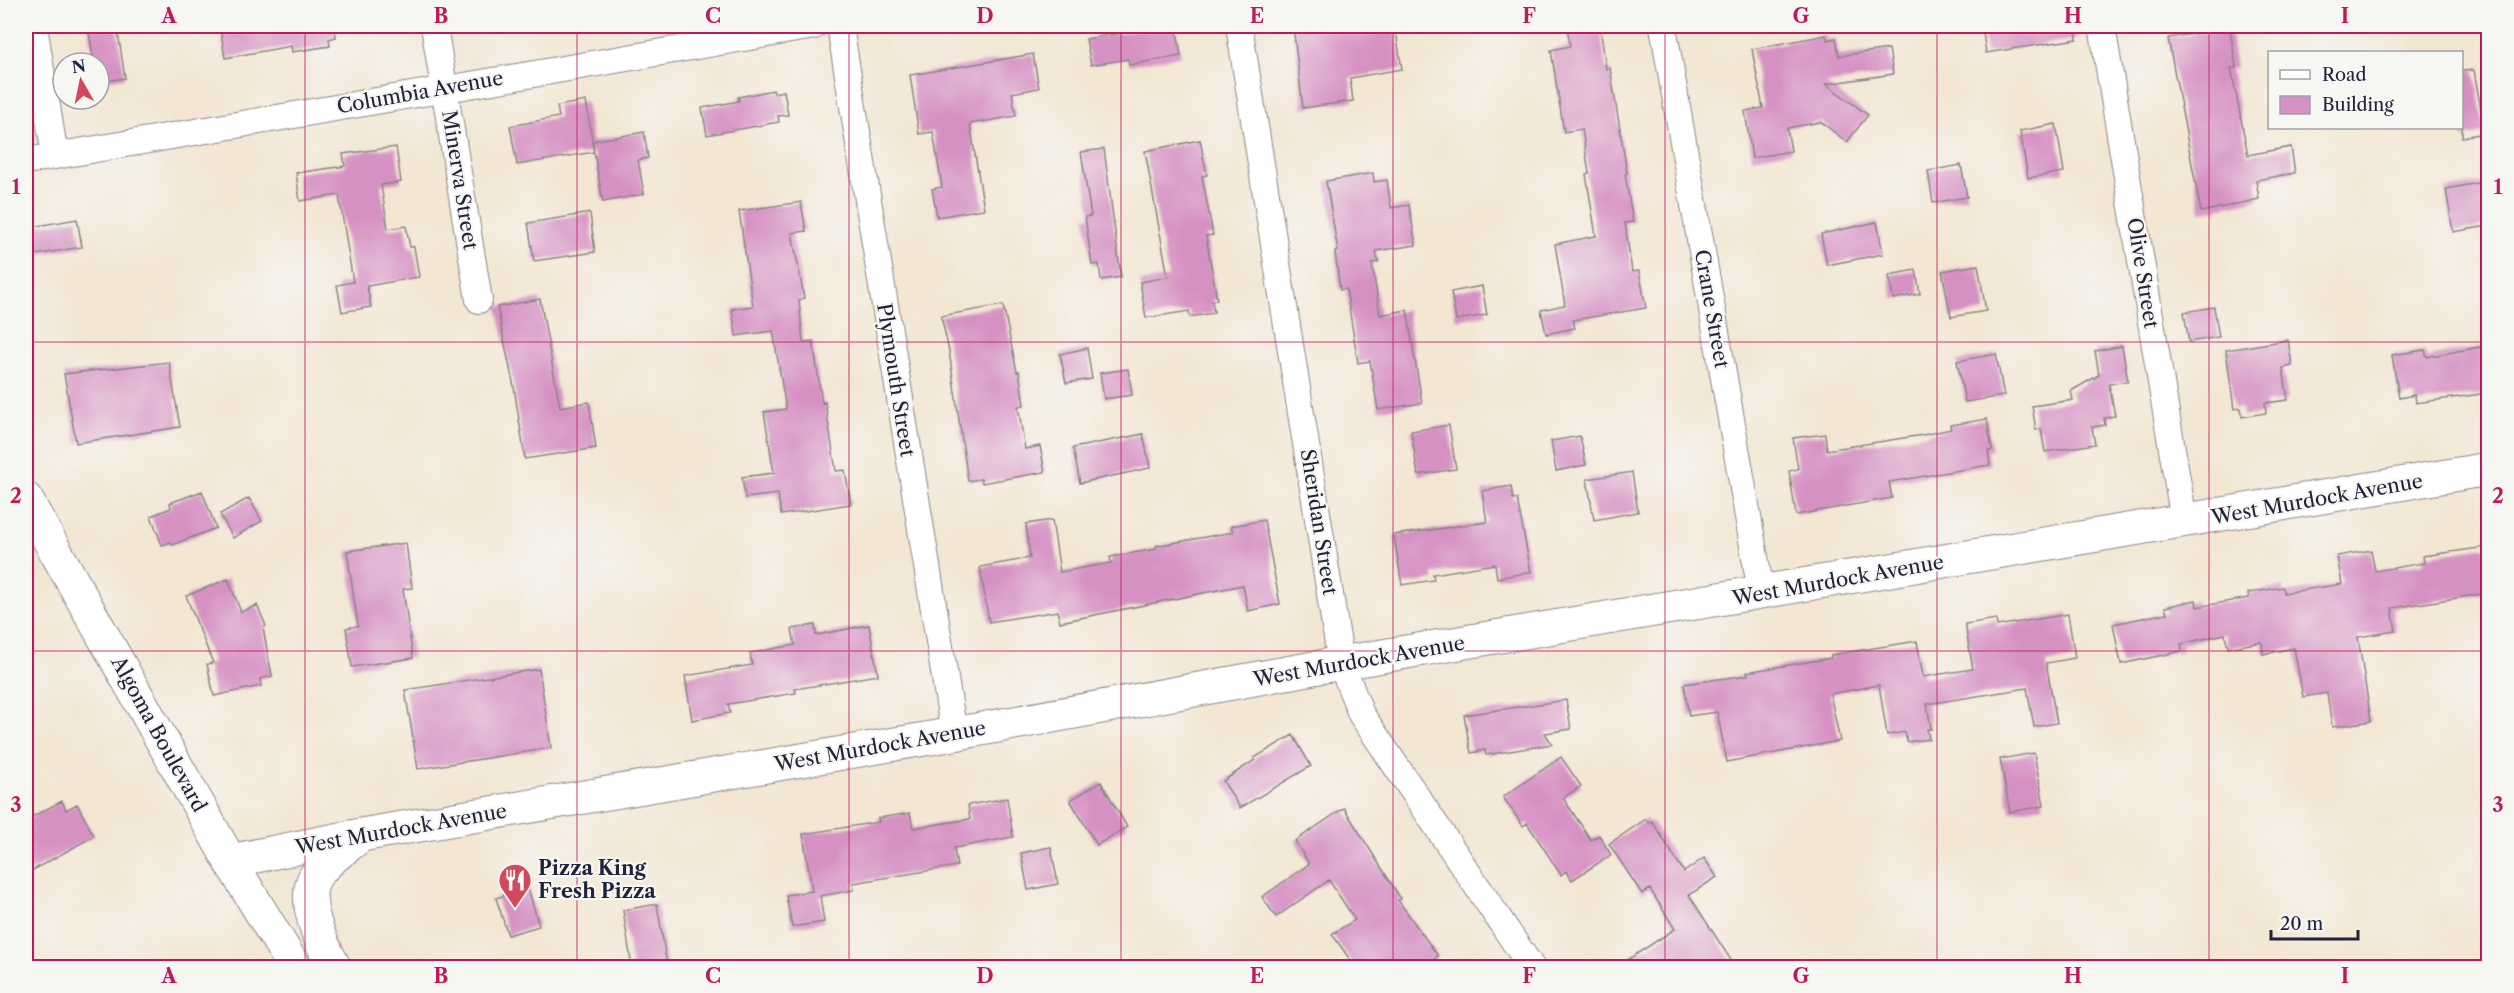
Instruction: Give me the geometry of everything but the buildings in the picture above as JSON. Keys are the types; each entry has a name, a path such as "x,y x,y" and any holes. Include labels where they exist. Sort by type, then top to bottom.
{"main road":[{"name":"West Murdock Avenue","path":"230,861 361,835 954,734 1341,663 2488,469"},
{"name":"Algoma Boulevard","path":"26,499 230,861 295,968"},
{"path":"334,968 315,923 311,908 311,887 316,874 361,835"}],"street":[{"path":"34,26 55,156"},
{"name":"Minerva Street","path":"434,26 479,300"},
{"name":"Columbia Avenue","path":"26,161 445,87 814,26"},
{"name":"Plymouth Street","path":"840,26 954,734"},
{"name":"Sheridan Street","path":"1239,26 1341,663 1361,714 1532,968"},
{"name":"Crane Street","path":"1664,26 1761,592"},
{"name":"Olive Street","path":"2102,26 2184,521"}],"place":[{"name":"Pizza King Fresh Pizza","path":"515,909"}]}
